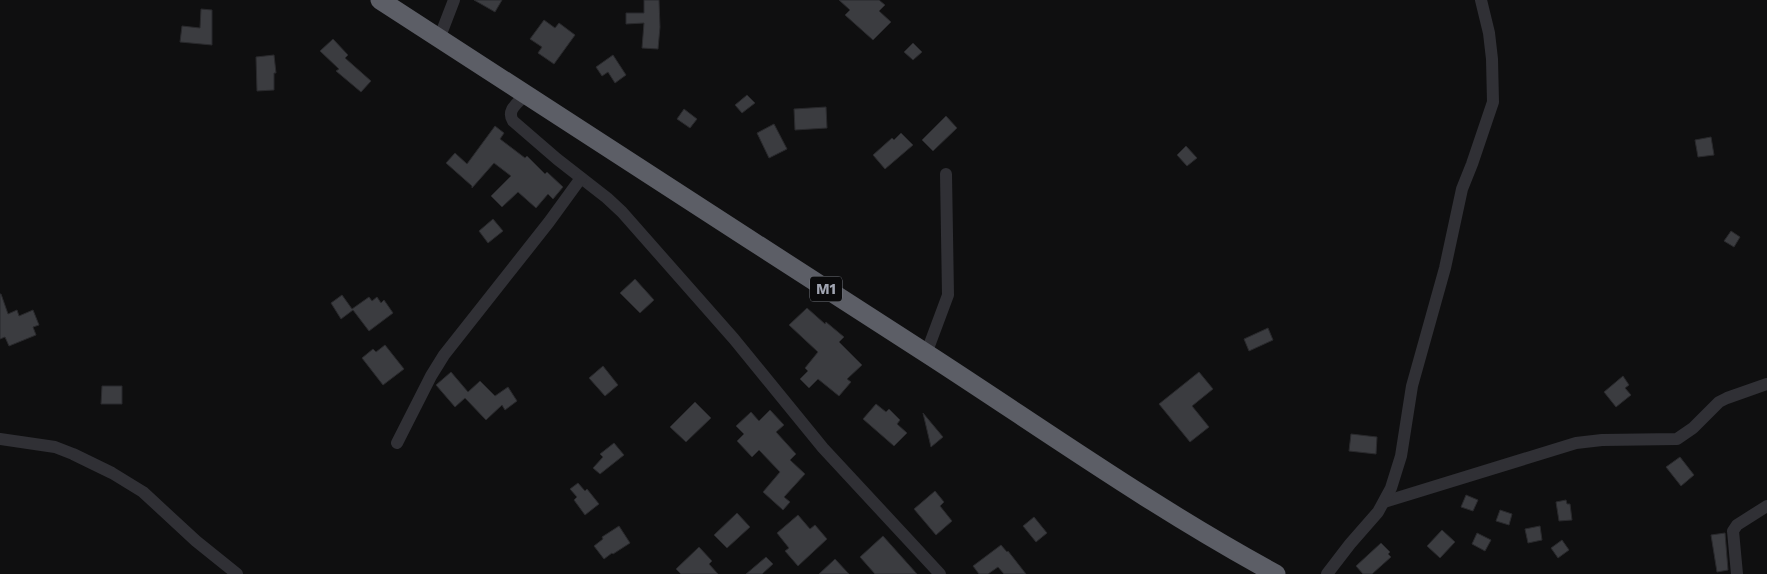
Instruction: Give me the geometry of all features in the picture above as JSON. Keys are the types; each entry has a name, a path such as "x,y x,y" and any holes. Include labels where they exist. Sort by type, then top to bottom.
{"highway":[{"name":"M1","path":"380,0 1126,486 1216,542 1276,574"}],"street":[{"path":"439,39 454,0"},
{"path":"1327,574 1378,512 1392,488 1401,456 1412,386 1445,268 1462,189 1493,102 1489,33 1481,0"},
{"path":"526,95 511,110 512,119 607,198 634,226 734,339 823,448 940,574"},
{"path":"926,354 948,295 946,174"},
{"path":"397,443 431,376 444,355 549,222 581,178"},
{"path":"1384,502 1576,442 1676,440 1693,428 1719,402 1767,384"},
{"path":"0,439 60,449 124,480 143,492 196,541 237,574"},
{"path":"1737,574 1733,531 1737,524 1767,506"}],"building":[{"path":"474,0 502,0 495,12"},
{"path":"644,0 659,0 660,27 658,49 642,48 644,23 626,24 626,13 644,13"},
{"path":"839,0 879,0 885,5 879,11 891,22 873,40 845,15 850,10"},
{"path":"201,9 212,10 212,45 180,42 182,26 200,28"},
{"path":"544,20 555,28 559,23 575,35 554,64 538,53 542,47 530,39"},
{"path":"333,39 348,55 345,58 371,81 361,92 336,71 339,69 320,51"},
{"path":"913,43 922,52 913,60 904,52"},
{"path":"274,55 276,73 274,73 274,90 257,91 256,57"},
{"path":"613,55 626,75 615,83 608,72 602,76 596,67"},
{"path":"747,95 755,103 742,113 735,105"},
{"path":"826,107 827,128 795,130 794,109"},
{"path":"684,109 697,119 690,128 677,119"},
{"path":"946,116 957,128 933,151 922,140"},
{"path":"774,124 787,149 769,158 757,133"},
{"path":"495,126 504,133 500,139 525,158 527,156 545,174 547,172 563,187 553,199 548,194 536,208 518,192 502,207 491,196 511,176 494,163 472,188 446,163 455,153 467,164"},
{"path":"901,133 913,145 885,169 873,155 892,138 894,140"},
{"path":"1711,137 1714,155 1698,157 1695,140"},
{"path":"1186,146 1197,158 1187,166 1177,155"},
{"path":"493,219 503,231 488,243 479,231"},
{"path":"1731,231 1740,237 1734,247 1724,241"},
{"path":"635,279 654,300 640,313 620,293"},
{"path":"0,294 8,314 17,310 19,316 33,310 39,325 33,327 36,335 9,346 5,337 0,339"},
{"path":"342,295 352,309 369,297 372,301 377,297 381,303 384,300 393,313 369,331 353,310 341,319 331,303"},
{"path":"807,308 844,337 839,342 862,365 847,379 851,382 839,396 818,379 809,388 800,379 808,371 805,368 818,352 789,325"},
{"path":"1268,328 1273,340 1249,351 1244,339"},
{"path":"385,345 404,369 383,385 362,358 373,349 376,352"},
{"path":"603,366 618,385 605,396 589,378"},
{"path":"451,372 468,392 480,381 495,396 508,387 517,401 505,410 502,405 486,420 465,398 455,407 436,385"},
{"path":"1199,372 1213,389 1192,406 1209,427 1190,442 1159,404"},
{"path":"1623,376 1629,385 1625,388 1631,395 1616,407 1604,392"},
{"path":"102,386 122,386 122,404 101,404"},
{"path":"695,402 711,418 686,442 670,427"},
{"path":"876,404 886,412 889,409 900,420 897,424 907,433 894,446 863,419"},
{"path":"770,410 784,425 776,432 796,454 790,460 805,474 784,497 790,502 783,510 763,492 780,472 759,450 752,457 737,441 744,434 736,426 751,412 759,421"},
{"path":"923,413 943,437 931,447"},
{"path":"1351,434 1377,437 1376,454 1349,451"},
{"path":"614,443 624,455 600,474 593,468 603,457 600,454"},
{"path":"1680,457 1694,475 1681,486 1666,467"},
{"path":"578,483 585,491 587,489 599,504 585,515 574,500 577,497 570,489"},
{"path":"935,491 944,502 940,506 952,521 936,535 914,509"},
{"path":"1466,495 1478,500 1473,511 1461,507"},
{"path":"1566,500 1567,504 1570,504 1572,520 1559,521 1556,502"},
{"path":"1500,510 1512,514 1509,525 1496,521"},
{"path":"737,513 750,527 727,548 714,535"},
{"path":"798,515 810,529 815,525 827,539 798,566 785,551 789,548 777,533"},
{"path":"1034,517 1047,533 1036,542 1023,526"},
{"path":"619,526 630,543 604,559 594,546 603,539 602,537"},
{"path":"1540,526 1542,540 1528,543 1525,529"},
{"path":"1442,530 1455,542 1440,558 1427,546"},
{"path":"1477,533 1491,540 1485,551 1472,544"},
{"path":"1725,533 1728,570 1717,572 1711,535"},
{"path":"883,536 917,574 875,574 860,557"},
{"path":"1562,540 1569,550 1558,558 1551,548"},
{"path":"1381,543 1390,552 1388,554 1391,557 1372,574 1363,574 1356,566"},
{"path":"1001,545 1026,574 1004,574 998,567 988,574 979,574 973,566"},
{"path":"699,547 712,561 709,564 718,574 681,574 676,569"},
{"path":"766,557 773,564 762,574 746,574"},
{"path":"835,559 849,574 819,574"}]}
